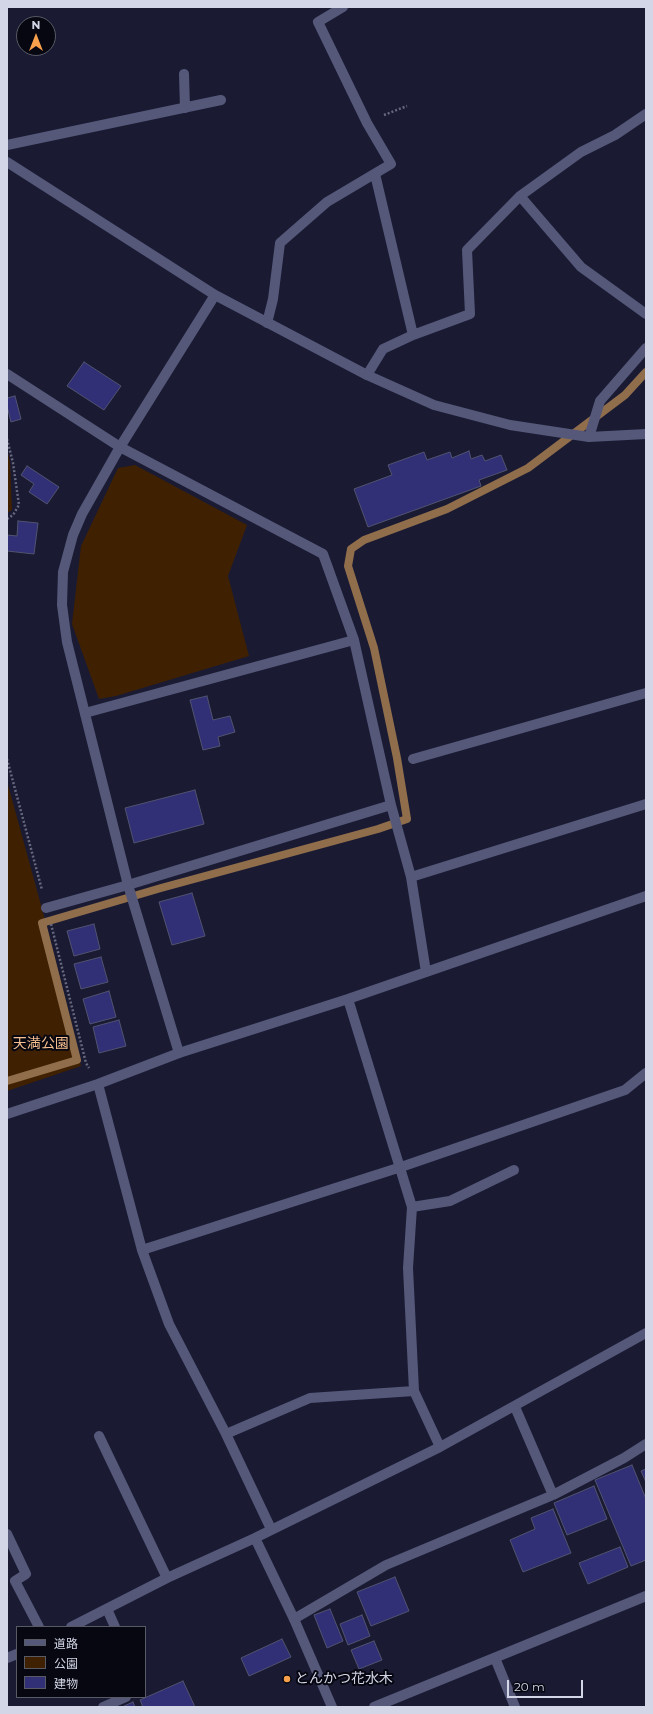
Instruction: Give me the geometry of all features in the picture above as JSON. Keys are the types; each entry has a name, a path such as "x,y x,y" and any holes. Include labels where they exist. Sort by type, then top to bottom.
{"street":[{"path":"267,324 273,299 280,243 327,202 391,164 367,123 318,22 343,7"},
{"path":"184,74 185,108"},
{"path":"7,145 221,100"},
{"path":"367,375 383,349 413,335 470,314 467,250 520,196 581,152 614,135 646,114"},
{"path":"7,162 215,295 267,324 367,375 434,405 510,425 589,437 646,434"},
{"path":"375,174 413,335"},
{"path":"520,196 581,267 646,314"},
{"path":"179,1054 128,885 67,642 62,605 63,572 73,535 82,514 120,447 215,295"},
{"path":"589,437 600,401 646,348"},
{"path":"7,374 120,447 323,554 354,640 391,805 411,877 426,972"},
{"path":"85,713 354,640"},
{"path":"413,759 646,693"},
{"path":"411,877 646,804"},
{"path":"46,908 128,885 391,805"},
{"path":"7,1114 98,1084 179,1054 348,999 646,896"},
{"path":"348,999 401,1167 412,1207 408,1268 414,1391 440,1447"},
{"path":"142,1250 401,1167 625,1090 646,1073"},
{"path":"98,1084 142,1250 169,1324 226,1434 271,1529"},
{"path":"412,1207 450,1201 514,1170"},
{"path":"73,1626 167,1578 255,1538 440,1447 515,1407 646,1333"},
{"path":"226,1434 310,1398 414,1391"},
{"path":"515,1407 553,1495"},
{"path":"99,1436 167,1578"},
{"path":"294,1619 386,1565 553,1495 624,1458 646,1444"},
{"path":"7,1534 26,1574 15,1581 38,1626"},
{"path":"255,1538 294,1619 332,1707"},
{"path":"374,1707 646,1596"},
{"path":"107,1609 115,1626"},
{"path":"495,1658 515,1707"},
{"path":"104,1707 124,1698"}],"path":[{"path":"367,123 407,106"},
{"path":"7,439 13,463 18,505 13,515 7,519"},
{"path":"7,759 46,908"},
{"path":"53,932 86,1063 98,1084"}],"green space":[{"path":"7,449 10,462 12,510 7,513"},
{"path":"135,465 247,525 228,576 249,656 116,696 99,699 72,624 81,546 118,468"},
{"name":"天満公園","path":"7,781 44,916 81,1066 7,1091"}],"building":[{"path":"84,362 121,386 104,410 67,386"},
{"path":"15,396 21,419 11,422 7,406 7,398"},
{"path":"469,451 471,459 482,455 485,461 501,455 507,470 479,480 481,486 368,527 354,489 392,475 388,465 424,452 427,460 450,452 452,458"},
{"path":"27,466 59,487 47,504 29,492 34,484 21,475"},
{"path":"18,521 38,523 34,554 7,551 7,535 17,536"},
{"path":"207,696 213,720 230,716 235,732 218,737 220,746 203,750 190,700"},
{"path":"195,790 204,824 134,843 125,808"},
{"path":"192,893 205,936 172,945 159,902"},
{"path":"94,924 100,949 74,956 67,931"},
{"path":"101,957 108,982 81,989 74,964"},
{"path":"109,991 116,1017 90,1024 83,999"},
{"path":"119,1020 126,1046 99,1053 93,1027"},
{"path":"632,1465 646,1499 646,1560 631,1566 595,1480"},
{"path":"646,1469 646,1482 641,1471"},
{"path":"594,1486 607,1519 567,1535 554,1503"},
{"path":"553,1509 571,1553 523,1572 510,1540 535,1529 531,1518"},
{"path":"620,1547 628,1567 588,1584 579,1563"},
{"path":"395,1577 409,1611 371,1626 357,1592"},
{"path":"330,1609 343,1641 327,1648 314,1615"},
{"path":"362,1615 370,1636 348,1645 340,1624"},
{"path":"282,1639 291,1657 249,1676 241,1658"},
{"path":"374,1641 382,1660 359,1669 351,1650"},
{"path":"183,1681 195,1707 143,1707 140,1700"},
{"path":"133,1702 135,1707 122,1707"}],"waterway":[{"path":"7,1081 77,1060 42,923 161,888 378,829 407,819 397,758 374,648 348,566 351,549 364,540 447,509 528,468 625,395 646,372"}],"place":[{"name":"とんかつ花水木","path":"287,1679"}]}
